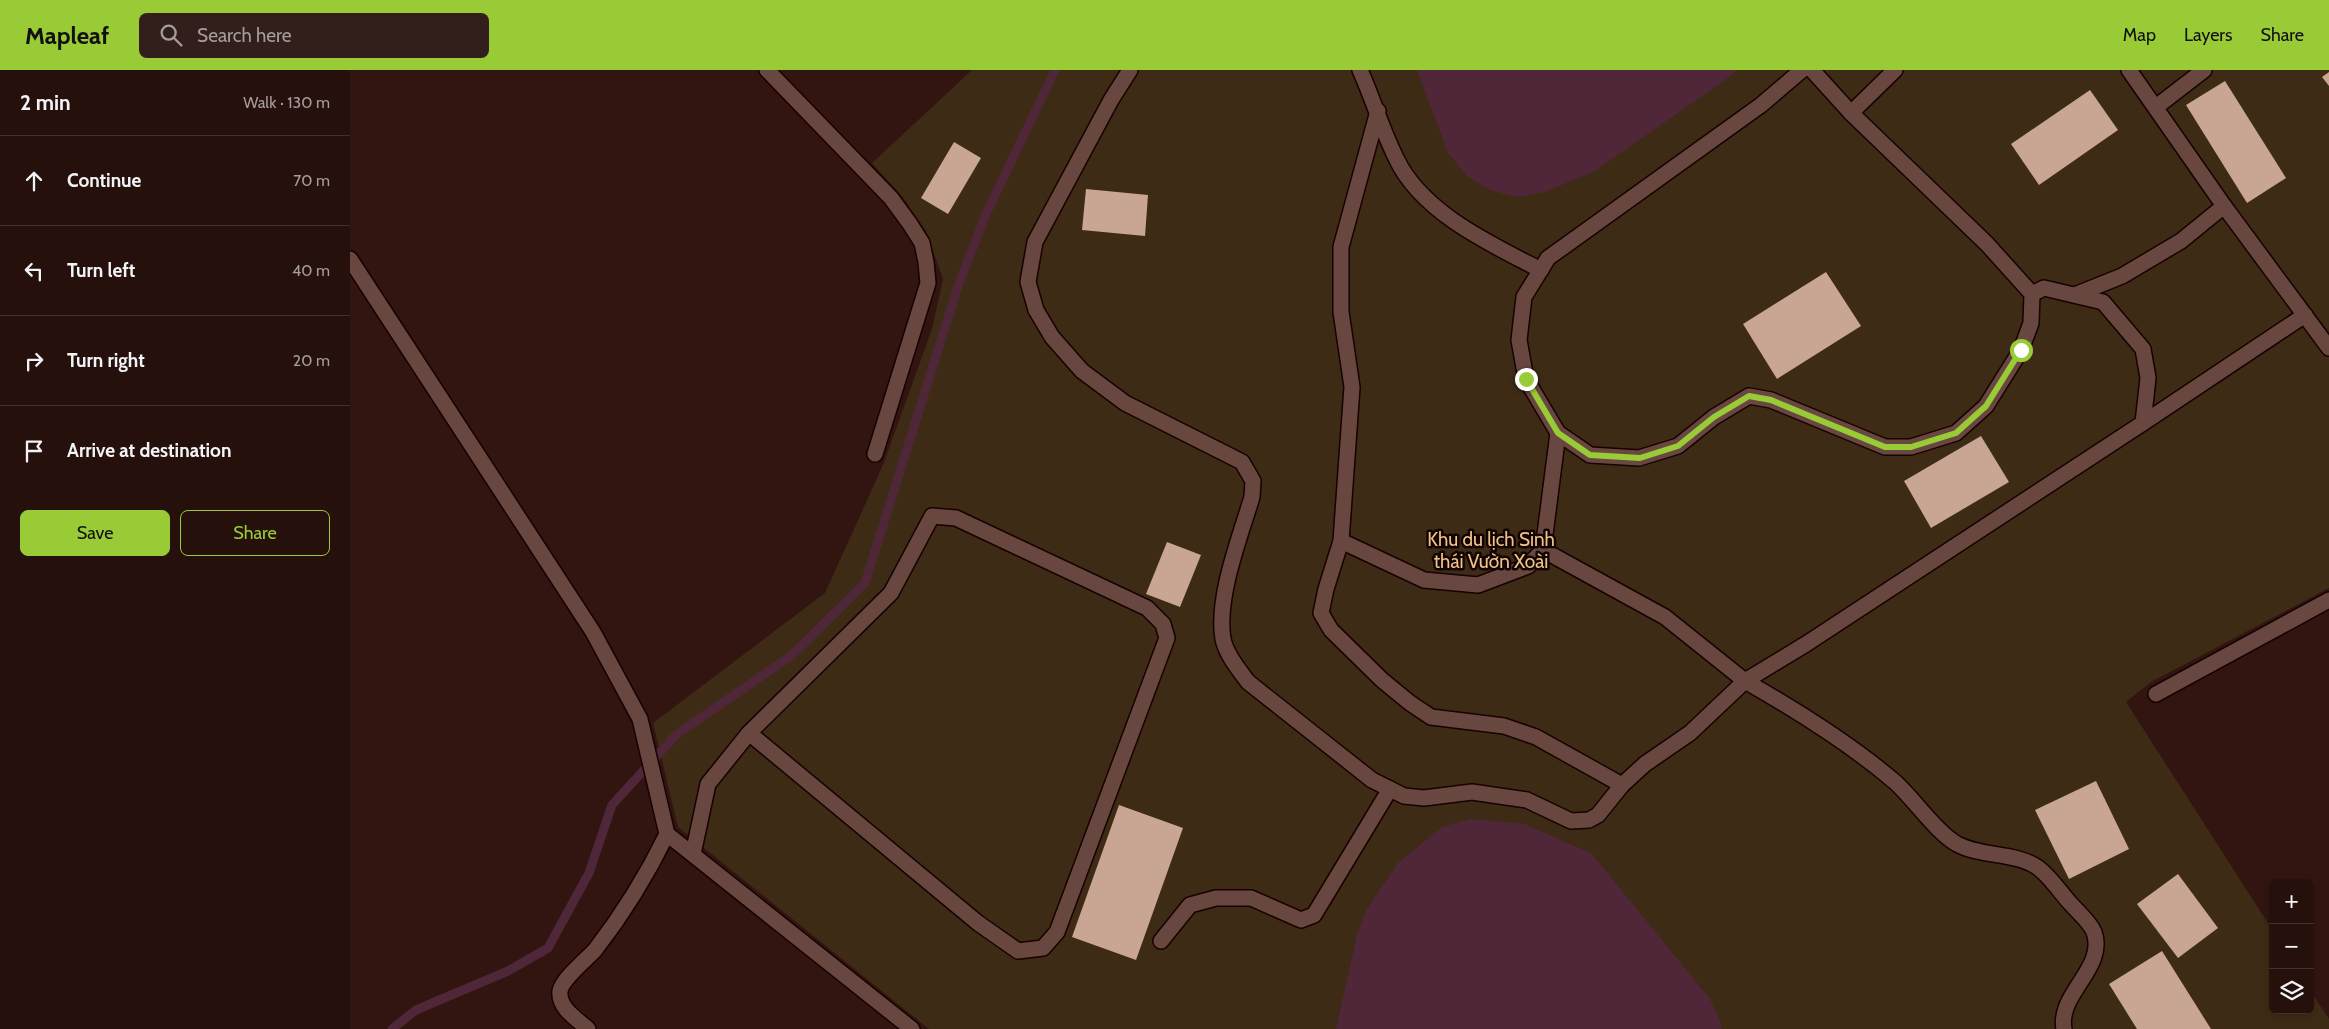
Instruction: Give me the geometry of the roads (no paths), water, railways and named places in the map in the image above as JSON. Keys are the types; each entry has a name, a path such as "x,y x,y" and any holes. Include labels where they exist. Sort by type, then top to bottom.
{"street":[{"path":"767,70 891,198 922,243 928,283 915,331 875,454"},
{"path":"1130,70 1110,100 1035,242 1028,282 1036,310 1052,337 1082,371 1118,397 1242,462 1253,481 1252,497 1222,604 1223,640 1236,666 1248,682 1372,780 1404,796 1424,798 1472,792 1527,800 1570,821 1589,820 1598,815 1622,785 1645,764 1690,733 1745,681 1806,644 2305,315"},
{"path":"1360,70 1396,160 1425,200 1481,240 1541,270"},
{"path":"1802,70 1761,105 1548,258 1524,297 1520,340 1526,379 1558,433 1590,455 1640,458 1678,446 1714,417 1749,396 1771,400 1885,447 1911,447 1956,433 1986,406 2021,350 2031,323 2032,294 1987,244 1851,113 1812,70"},
{"path":"1851,113 1894,70"},
{"path":"2129,70 2156,106 2224,206 2329,348"},
{"path":"2156,106 2204,70"},
{"path":"1378,111 1341,246 1341,312 1352,387 1341,541 1326,589 1321,613 1331,630 1382,680 1431,717 1504,726 1536,737 1622,785"},
{"path":"2077,294 2122,276 2181,241 2224,206"},
{"path":"350,259 593,632 640,720 667,834 912,1029"},
{"path":"2032,294 2044,288 2077,294 2103,302 2143,349 2148,378 2143,423"},
{"path":"1341,541 1424,580 1478,585 1528,566 1543,550 1558,433"},
{"path":"692,854 708,784 749,733 891,593 932,516 956,518 1147,608 1163,624 1167,638 1057,932 1042,948 1018,951 978,923 749,733"},
{"path":"1543,550 1664,616 1745,681 1854,751 1896,783 1956,844 1980,852 2019,860 2037,867 2094,930 2097,944 2095,957 2073,994 2062,1020 2064,1029"},
{"path":"2156,694 2329,600"},
{"path":"1161,941 1190,905 1216,898 1251,898 1301,920 1314,915 1390,789"},
{"path":"588,1029 564,1008 560,991 566,980 609,933 648,873 667,834"}],"waterway":[{"path":"392,1029 416,1010 508,971 548,948 589,873 612,805 677,734 791,656 865,583 958,286 986,214 1055,70"}],"park label":[{"name":"Khu du lịch Sinh thái Vườn Xoài","path":"1491,550"}]}
